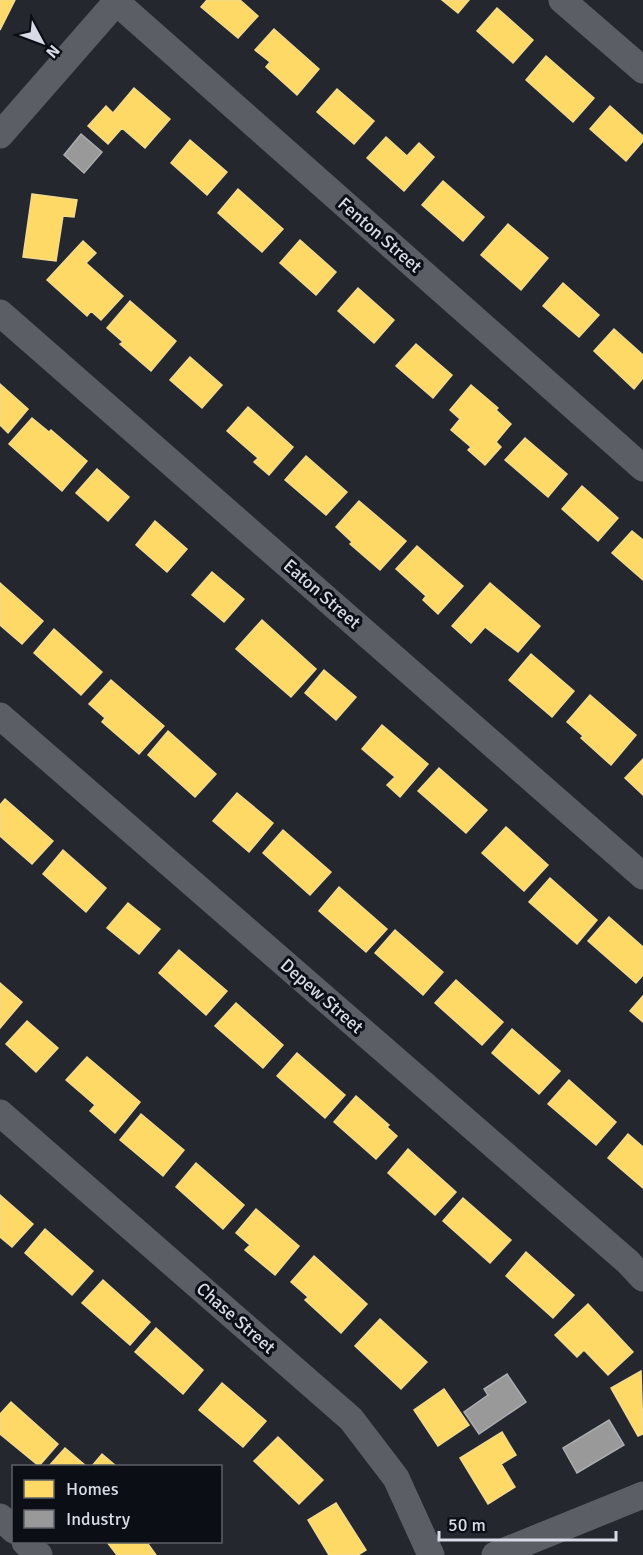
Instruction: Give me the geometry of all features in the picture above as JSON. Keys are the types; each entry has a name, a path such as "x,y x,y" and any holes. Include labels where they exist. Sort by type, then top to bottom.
{"street":[{"path":"562,0 643,70"},
{"path":"0,135 116,1"},
{"name":"Fenton Street","path":"116,1 643,468"},
{"name":"Eaton Street","path":"0,313 643,876"},
{"name":"Depew Street","path":"0,716 628,1262 643,1278"},
{"name":"Chase Street","path":"0,1113 351,1419 396,1479 431,1555"},
{"path":"495,1555 643,1495"},
{"path":"0,1517 12,1528"},
{"path":"26,1543 39,1555"}],"building: Homes":[{"path":"0,0 15,0 0,30"},
{"path":"207,0 240,0 258,16 238,38 201,7"},
{"path":"442,0 469,0 458,13"},
{"path":"497,8 533,40 513,63 477,31"},
{"path":"274,29 319,69 297,95 266,67 270,62 255,50"},
{"path":"546,56 594,98 573,122 526,80"},
{"path":"134,88 170,119 145,148 122,128 108,144 88,126 106,106 113,113"},
{"path":"337,89 374,121 354,144 317,112"},
{"path":"610,106 643,136 643,141 626,161 590,129"},
{"path":"386,137 407,156 419,143 434,157 404,191 367,158"},
{"path":"190,140 227,172 207,195 171,163"},
{"path":"443,181 484,217 463,241 422,205"},
{"path":"238,189 283,229 262,252 218,213"},
{"path":"32,194 77,200 74,217 63,216 56,261 23,257"},
{"path":"508,224 548,258 521,290 481,255"},
{"path":"300,240 336,272 316,295 280,263"},
{"path":"83,241 96,253 86,263 123,296 101,320 91,311 87,316 47,280"},
{"path":"563,283 599,315 579,337 543,306"},
{"path":"358,288 394,320 374,343 338,311"},
{"path":"130,301 176,341 151,371 120,344 123,342 107,328"},
{"path":"614,329 643,355 643,378 634,389 594,351"},
{"path":"416,344 452,375 433,398 396,366"},
{"path":"190,357 222,385 202,408 170,380"},
{"path":"0,384 28,409 8,433 0,425"},
{"path":"471,385 498,408 496,410 511,424 496,442 501,447 485,465 468,450 471,447 451,430 460,419 450,410"},
{"path":"248,407 293,447 269,475 254,462 258,458 227,431"},
{"path":"32,418 49,432 51,430 87,461 62,491 9,444"},
{"path":"525,438 567,474 548,497 505,460"},
{"path":"306,456 347,492 326,515 285,480"},
{"path":"97,469 129,497 108,521 76,493"},
{"path":"582,486 618,518 598,541 562,509"},
{"path":"359,501 406,541 380,570 350,544 352,542 336,527"},
{"path":"155,521 187,549 167,572 136,545"},
{"path":"632,531 643,540 643,580 612,553"},
{"path":"417,546 463,586 438,614 423,600 426,596 396,569"},
{"path":"212,572 244,599 224,622 192,595"},
{"path":"0,583 43,621 22,644 0,625"},
{"path":"490,583 540,626 518,652 485,627 471,643 452,626"},
{"path":"262,620 316,669 291,697 236,649"},
{"path":"54,629 102,672 81,695 34,653"},
{"path":"531,654 574,691 552,717 509,680"},
{"path":"324,670 356,697 336,720 305,693"},
{"path":"111,680 164,726 139,754 102,722 105,718 89,704"},
{"path":"590,695 636,735 611,765 567,722"},
{"path":"382,725 428,764 400,797 387,785 395,777 362,749"},
{"path":"168,731 216,774 195,797 148,755"},
{"path":"643,759 643,795 625,778"},
{"path":"439,768 487,810 466,833 418,791"},
{"path":"237,793 273,823 249,852 213,821"},
{"path":"5,799 53,841 32,864 0,836 0,805"},
{"path":"506,827 548,865 524,891 482,853"},
{"path":"283,830 331,872 310,895 263,853"},
{"path":"63,850 106,888 86,912 43,874"},
{"path":"550,878 597,920 577,944 529,902"},
{"path":"339,887 387,929 366,952 319,911"},
{"path":"128,903 160,929 139,954 107,928"},
{"path":"609,917 643,947 643,975 636,983 588,941"},
{"path":"395,930 443,972 423,995 375,953"},
{"path":"179,950 227,991 206,1015 159,973"},
{"path":"456,980 503,1022 482,1045 435,1003"},
{"path":"0,983 22,1002 0,1028"},
{"path":"643,996 643,1022 630,1011"},
{"path":"236,1003 283,1045 263,1068 215,1026"},
{"path":"27,1021 58,1048 36,1072 6,1044"},
{"path":"512,1029 560,1071 539,1094 492,1053"},
{"path":"297,1053 345,1095 325,1118 277,1076"},
{"path":"87,1057 140,1102 115,1133 90,1111 95,1105 66,1080"},
{"path":"569,1080 616,1122 596,1145 548,1104"},
{"path":"356,1096 389,1125 387,1127 397,1136 376,1159 334,1122"},
{"path":"141,1114 184,1150 163,1176 120,1140"},
{"path":"628,1134 643,1147 643,1188 608,1158"},
{"path":"408,1149 456,1192 435,1215 388,1173"},
{"path":"196,1163 244,1205 223,1229 176,1187"},
{"path":"0,1195 33,1224 12,1247 0,1237"},
{"path":"463,1198 511,1240 490,1263 443,1221"},
{"path":"256,1209 299,1246 275,1275 245,1250 250,1245 236,1233"},
{"path":"45,1229 93,1271 72,1295 25,1253"},
{"path":"526,1252 574,1295 553,1318 506,1276"},
{"path":"314,1256 367,1304 341,1333 305,1300 308,1297 291,1282"},
{"path":"103,1280 150,1322 130,1345 82,1303"},
{"path":"588,1304 633,1352 608,1375 584,1350 577,1357 555,1335"},
{"path":"380,1319 427,1362 401,1389 355,1346"},
{"path":"156,1328 203,1370 183,1394 135,1352"},
{"path":"641,1371 643,1434 638,1436 611,1388"},
{"path":"222,1383 266,1421 243,1447 199,1410"},
{"path":"444,1389 469,1425 438,1446 414,1410"},
{"path":"11,1402 58,1444 38,1465 0,1434 0,1414"},
{"path":"502,1432 516,1455 501,1464 515,1487 488,1504 460,1458"},
{"path":"278,1437 323,1480 299,1504 254,1461"},
{"path":"65,1448 85,1465 50,1465"},
{"path":"102,1454 115,1465 93,1465"},
{"path":"336,1503 366,1550 358,1555 329,1555 308,1520"},
{"path":"108,1543 150,1543 148,1544 156,1555 117,1555"}],"building: Industry":[{"path":"81,134 102,152 84,173 64,155"},
{"path":"507,1374 526,1402 479,1434 464,1412 488,1395 484,1389"},
{"path":"609,1420 624,1445 577,1473 563,1448"}]}
